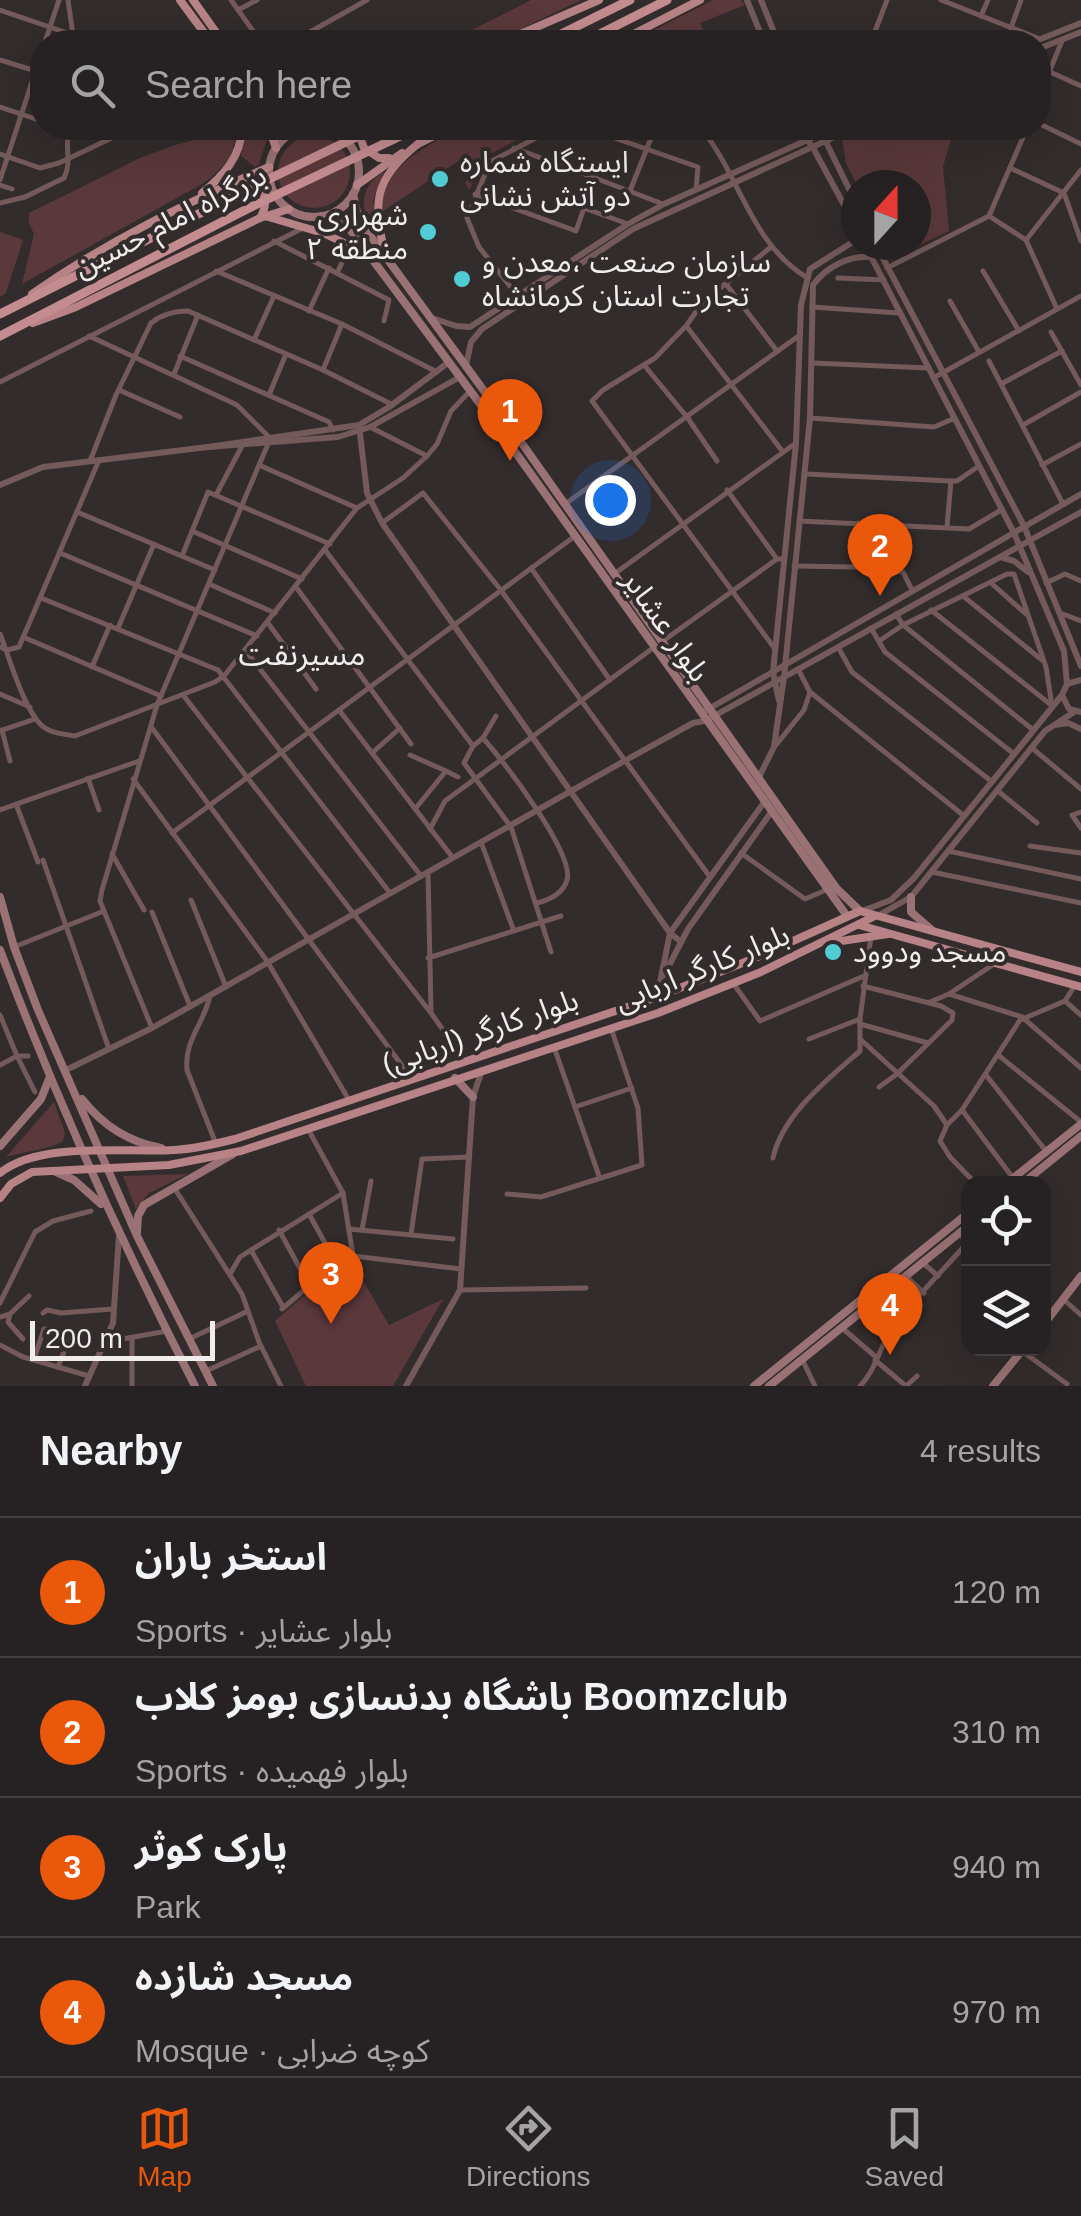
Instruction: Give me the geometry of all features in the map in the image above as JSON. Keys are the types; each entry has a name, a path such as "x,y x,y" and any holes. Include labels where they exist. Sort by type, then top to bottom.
{"highway":[{"path":"569,30 630,0"},
{"path":"608,30 667,0"},
{"name":"بزرگراه امام حسین","path":"0,314 350,140"},
{"name":"بزرگراه امام حسین","path":"3,334 392,140"}],"main road":[{"path":"180,0 201,30"},
{"path":"193,0 215,30"},
{"path":"532,30 599,0"},
{"path":"641,30 700,0"},
{"path":"537,30 544,25"},
{"path":"193,200 231,164 241,140"},
{"path":"273,140 276,148"},
{"path":"284,140 276,148 269,166 273,191 289,209 322,216 337,211 355,189 396,156 425,140"},
{"path":"345,140 358,162 355,189"},
{"path":"361,140 366,151 384,159 396,156"},
{"path":"386,257 378,226 378,195 393,166 419,143"},
{"path":"16,306 84,258 193,200 269,166"},
{"path":"244,178 257,184 265,196 262,217"},
{"name":"بلوار عشایر","path":"355,189 361,222 662,642 826,890 859,925"},
{"path":"3,334 76,307 262,217 289,209"},
{"name":"بلوار عشایر","path":"322,216 349,228 653,648 759,777 837,889 860,911"},
{"path":"262,217 305,227 368,254"},
{"path":"349,228 350,217 361,222"},
{"path":"910,897 911,912 933,931"},
{"path":"1,903 38,1010 137,1236 213,1386"},
{"path":"860,911 1081,972"},
{"name":"بلوار کارگر (اربابی)","path":"0,1174 32,1158 181,1150 216,1144 657,997 860,911"},
{"name":"بلوار کارگر اربابی","path":"52,1170 170,1165 233,1154 733,983 873,917"},
{"path":"859,925 1078,986"},
{"path":"819,945 892,933"},
{"path":"962,952 966,940"},
{"path":"0,950 107,1210 195,1386"},
{"path":"755,958 761,972"},
{"path":"0,1146 48,1088 46,1064"},
{"path":"455,1078 473,1097"},
{"path":"74,1090 101,1120 126,1138 181,1150"},
{"path":"1020,1176 1081,1123"},
{"path":"1023,1176 1081,1136"},
{"path":"168,1150 162,1158 170,1165"},
{"path":"137,1236 138,1216 144,1205 233,1154"},
{"path":"0,1198 21,1177 52,1170 74,1180 107,1210"},
{"path":"754,1386 961,1220"},
{"path":"769,1386 960,1233"},
{"path":"1051,1314 1081,1276"},
{"path":"993,1386 1018,1356"}],"street":[{"path":"50,28 59,0"},
{"path":"68,0 73,30"},
{"path":"231,0 252,30"},
{"path":"238,10 257,0"},
{"path":"313,30 367,0"},
{"path":"747,0 759,30"},
{"path":"876,30 887,0"},
{"path":"942,0 1015,30"},
{"path":"981,16 988,0"},
{"path":"1011,28 1022,0"},
{"path":"763,1 774,30"},
{"path":"0,10 54,30"},
{"path":"1051,41 1081,23"},
{"path":"1051,38 1081,33"},
{"path":"1051,69 1062,35"},
{"path":"0,60 30,69"},
{"path":"1051,72 1081,86"},
{"path":"12,189 0,182 4,156 30,94"},
{"path":"0,107 30,117"},
{"path":"1051,129 1081,144"},
{"path":"0,203 42,190 67,174 66,140"},
{"path":"4,156 40,168 106,140"},
{"path":"521,300 470,231 467,218 490,162 530,140"},
{"path":"621,140 698,167 696,191"},
{"path":"630,191 650,140"},
{"path":"708,140 771,247 806,277"},
{"path":"807,140 841,200"},
{"path":"427,316 467,328 521,300 633,229 812,140"},
{"path":"822,140 841,175"},
{"path":"888,268 989,216 1022,140"},
{"path":"514,148 664,204"},
{"path":"1010,168 1064,192 1081,241"},
{"path":"1026,240 1081,170"},
{"path":"475,194 576,231 595,178"},
{"path":"466,367 475,336 628,224 664,204 731,179"},
{"path":"584,208 628,224"},
{"path":"989,216 1026,240 1057,310"},
{"path":"0,382 305,227"},
{"path":"274,241 390,300 384,321"},
{"path":"771,247 703,302 656,358 603,390 592,402 775,651"},
{"path":"779,702 773,672 782,578 780,559 796,442 806,277 816,263 841,249"},
{"path":"338,271 346,254"},
{"path":"774,747 810,418 814,285 821,274 851,260"},
{"path":"860,911 884,904 900,893 1062,695 1066,684 1064,651 1014,532 874,260"},
{"path":"884,260 1024,526 1081,666"},
{"path":"309,310 330,268"},
{"path":"216,271 342,324 439,373"},
{"path":"982,271 1019,331"},
{"path":"838,278 884,280"},
{"path":"726,284 777,351"},
{"path":"254,340 274,296"},
{"path":"935,378 1081,296"},
{"path":"950,302 979,352"},
{"path":"148,306 157,318"},
{"path":"812,307 901,313"},
{"path":"90,461 134,355 157,318 188,311 393,405"},
{"path":"174,374 198,315"},
{"path":"323,370 342,324"},
{"path":"686,326 783,452"},
{"path":"1022,426 1081,389 1051,332"},
{"path":"565,504 800,334"},
{"path":"89,336 237,406 269,441"},
{"path":"1001,384 1062,351"},
{"path":"269,395 286,354"},
{"path":"180,356 329,422 333,430"},
{"path":"208,447 214,443 269,441 359,428 449,362"},
{"path":"989,362 1063,504"},
{"path":"812,363 930,368"},
{"path":"644,365 687,417 717,462"},
{"path":"0,486 43,467 242,446 370,427 460,377"},
{"path":"118,390 180,417"},
{"path":"0,634 3,649 37,719 47,730 76,736 224,676 356,508 427,456 437,444 451,412 470,391"},
{"path":"810,418 934,427 956,418"},
{"path":"370,427 427,456"},
{"path":"359,428 370,500 382,522 670,933 680,941"},
{"path":"152,1028 100,902 157,705 269,441"},
{"path":"614,574 796,442"},
{"path":"1042,464 1081,444"},
{"path":"216,495 242,446"},
{"path":"3,649 19,647 100,460"},
{"path":"261,466 356,508"},
{"path":"805,474 957,481 980,466"},
{"path":"948,528 950,481"},
{"path":"726,490 780,559"},
{"path":"182,556 208,492 328,547 472,746"},
{"path":"382,522 423,493 500,589 710,877"},
{"path":"707,715 795,659 1081,494"},
{"path":"799,521 969,528 1002,509"},
{"path":"78,512 216,570"},
{"path":"66,1070 152,1028 693,722 773,683 1081,512"},
{"path":"855,567 858,524"},
{"path":"192,531 302,579"},
{"path":"172,833 575,536"},
{"path":"118,628 154,544"},
{"path":"60,554 258,636"},
{"path":"662,642 780,559"},
{"path":"994,560 1014,560 1032,575"},
{"path":"794,566 902,572 912,590"},
{"path":"531,567 610,680"},
{"path":"878,641 931,610 1014,574 1043,660 1052,706"},
{"path":"1046,583 1065,574 1081,580"},
{"path":"782,578 792,578"},
{"path":"991,583 1027,614"},
{"path":"209,584 276,613"},
{"path":"296,588 411,744"},
{"path":"962,596 1043,660"},
{"path":"41,598 210,665 224,676 390,893"},
{"path":"931,610 1052,706"},
{"path":"1058,612 1081,621"},
{"path":"896,614 903,625 1032,729"},
{"path":"268,623 316,689"},
{"path":"92,666 110,625"},
{"path":"871,628 885,652 1014,754"},
{"path":"23,638 161,696"},
{"path":"838,647 852,672 991,781"},
{"path":"430,828 445,801 653,648"},
{"path":"246,652 308,734 425,874 431,1014"},
{"path":"795,659 810,692 963,815"},
{"path":"1066,684 1081,680"},
{"path":"759,777 774,747 804,710 810,692"},
{"path":"0,694 30,707"},
{"path":"183,695 431,1014 461,1062"},
{"path":"1062,695 1065,706 1079,712"},
{"path":"339,710 453,858"},
{"path":"873,917 910,897 1045,731 1079,712"},
{"path":"496,716 464,763 511,826 551,952"},
{"path":"10,761 1,730 37,719"},
{"path":"1045,731 1061,723 1081,729"},
{"path":"150,726 412,1079"},
{"path":"372,753 400,728"},
{"path":"483,738 537,810 566,858 567,881 560,892 537,903"},
{"path":"1032,748 1081,790"},
{"path":"410,755 458,776"},
{"path":"0,810 139,761"},
{"path":"415,809 446,772"},
{"path":"88,778 99,810"},
{"path":"134,779 268,961 349,1100"},
{"path":"998,791 1037,822"},
{"path":"657,997 670,933 765,800"},
{"path":"16,804 110,1049"},
{"path":"969,808 978,815"},
{"path":"659,985 680,941 772,811"},
{"path":"1081,812 1072,815 1081,828"},
{"path":"481,842 514,931"},
{"path":"1030,846 1081,853"},
{"path":"948,851 1081,879"},
{"path":"740,853 805,899 826,890"},
{"path":"112,854 148,911 190,1007"},
{"path":"932,872 1081,903"},
{"path":"191,900 226,986"},
{"path":"14,947 101,911"},
{"path":"428,958 560,916"},
{"path":"774,1158 776,1140 821,1082 860,1051 863,986 871,936"},
{"path":"928,1003 949,994 996,962"},
{"path":"733,983 760,1021 864,976"},
{"path":"863,986 953,1013 952,1020 879,1087"},
{"path":"968,1176 940,1141 947,1125 962,1110 1024,1019 1065,1001 1078,986"},
{"path":"949,994 1024,1019 1081,1068"},
{"path":"210,996 207,1015 194,1030 186,1057 187,1070 216,1144"},
{"path":"1065,1001 1081,1015"},
{"path":"0,1015 35,1092"},
{"path":"808,1039 860,1021 928,1044"},
{"path":"507,1194 540,1197 642,1165 638,1108 610,1028"},
{"path":"860,1039 934,1106 947,1125"},
{"path":"554,1045 600,1176"},
{"path":"998,1055 1081,1123"},
{"path":"0,1065 17,1056 28,1056"},
{"path":"406,1386 460,1290 473,1097 482,1069"},
{"path":"986,1075 1046,1151"},
{"path":"575,1107 632,1088"},
{"path":"962,1110 1010,1176"},
{"path":"308,1128 343,1193 354,1256"},
{"path":"410,1234 422,1159 468,1157"},
{"path":"362,1230 371,1181"},
{"path":"174,1186 230,1274 281,1386"},
{"path":"230,1274 240,1258 251,1250 343,1193"},
{"path":"0,1304 35,1232 54,1221 91,1211"},
{"path":"309,1214 336,1263"},
{"path":"349,1229 454,1239"},
{"path":"279,1230 309,1285"},
{"path":"860,1386 872,1375 875,1359 903,1317 966,1243 960,1233"},
{"path":"85,1386 106,1342 115,1308 119,1235"},
{"path":"251,1250 282,1308 336,1263 354,1256 462,1270"},
{"path":"923,1263 938,1276"},
{"path":"906,1276 924,1293"},
{"path":"460,1290 586,1288"},
{"path":"0,1317 10,1314 29,1296"},
{"path":"882,1296 903,1317"},
{"path":"1062,1299 1081,1314"},
{"path":"43,1314 47,1310 61,1313 115,1308"},
{"path":"189,1340 248,1311"},
{"path":"10,1314 8,1322 23,1340"},
{"path":"842,1328 906,1386 917,1376"},
{"path":"33,1360 44,1330 54,1329"},
{"path":"106,1342 167,1332"},
{"path":"58,1367 71,1333"},
{"path":"132,1338 132,1386"},
{"path":"0,1345 33,1360 90,1376"},
{"path":"206,1371 261,1346"},
{"path":"1031,1356 1067,1384"},
{"path":"802,1360 815,1386"}],"shaded area":[{"path":"531,0 581,0 519,30 472,30"},
{"path":"713,0 740,0 745,5 700,23 703,30 654,30"},
{"path":"195,140 234,140 226,161 202,184 22,284 34,234 29,213 175,145"},
{"path":"245,140 267,140 255,167 241,156"},
{"path":"297,140 331,140 348,158 348,186 328,206 300,206 280,186 280,158"},
{"path":"439,140 517,140 488,155 469,190 465,183 475,171 466,156 380,213 389,182 419,151"},
{"path":"842,140 951,140 943,167 949,231 931,240 931,170 850,170"},
{"path":"385,171 373,201 378,238 367,220 364,201 369,185"},
{"path":"0,232 23,240 6,293 0,297"},
{"path":"54,1102 65,1133 63,1141 6,1157"},
{"path":"188,1174 149,1193 136,1209 123,1176"},
{"path":"361,1262 358,1272 389,1325 443,1299 393,1386 306,1386 275,1321 338,1266"}],"place":[{"name":"ایستگاه شماره دو آتش نشانی","path":"440,179"},
{"name":"شهراری منطقه ۲","path":"428,232"},
{"name":"سازمان صنعت ،معدن و تجارت استان کرمانشاه","path":"462,279"},
{"name":"استخر باران","path":"510,461"},
{"name":"باشگاه بدنسازی بومز کلاب Boomzclub","path":"880,596"},
{"name":"مسجد ودوود","path":"833,952"},
{"name":"پارک کوثر","path":"331,1324"},
{"name":"مسجد شازده","path":"890,1355"}],"district":[{"name":"مسیرنفت","path":"302,654"}]}
